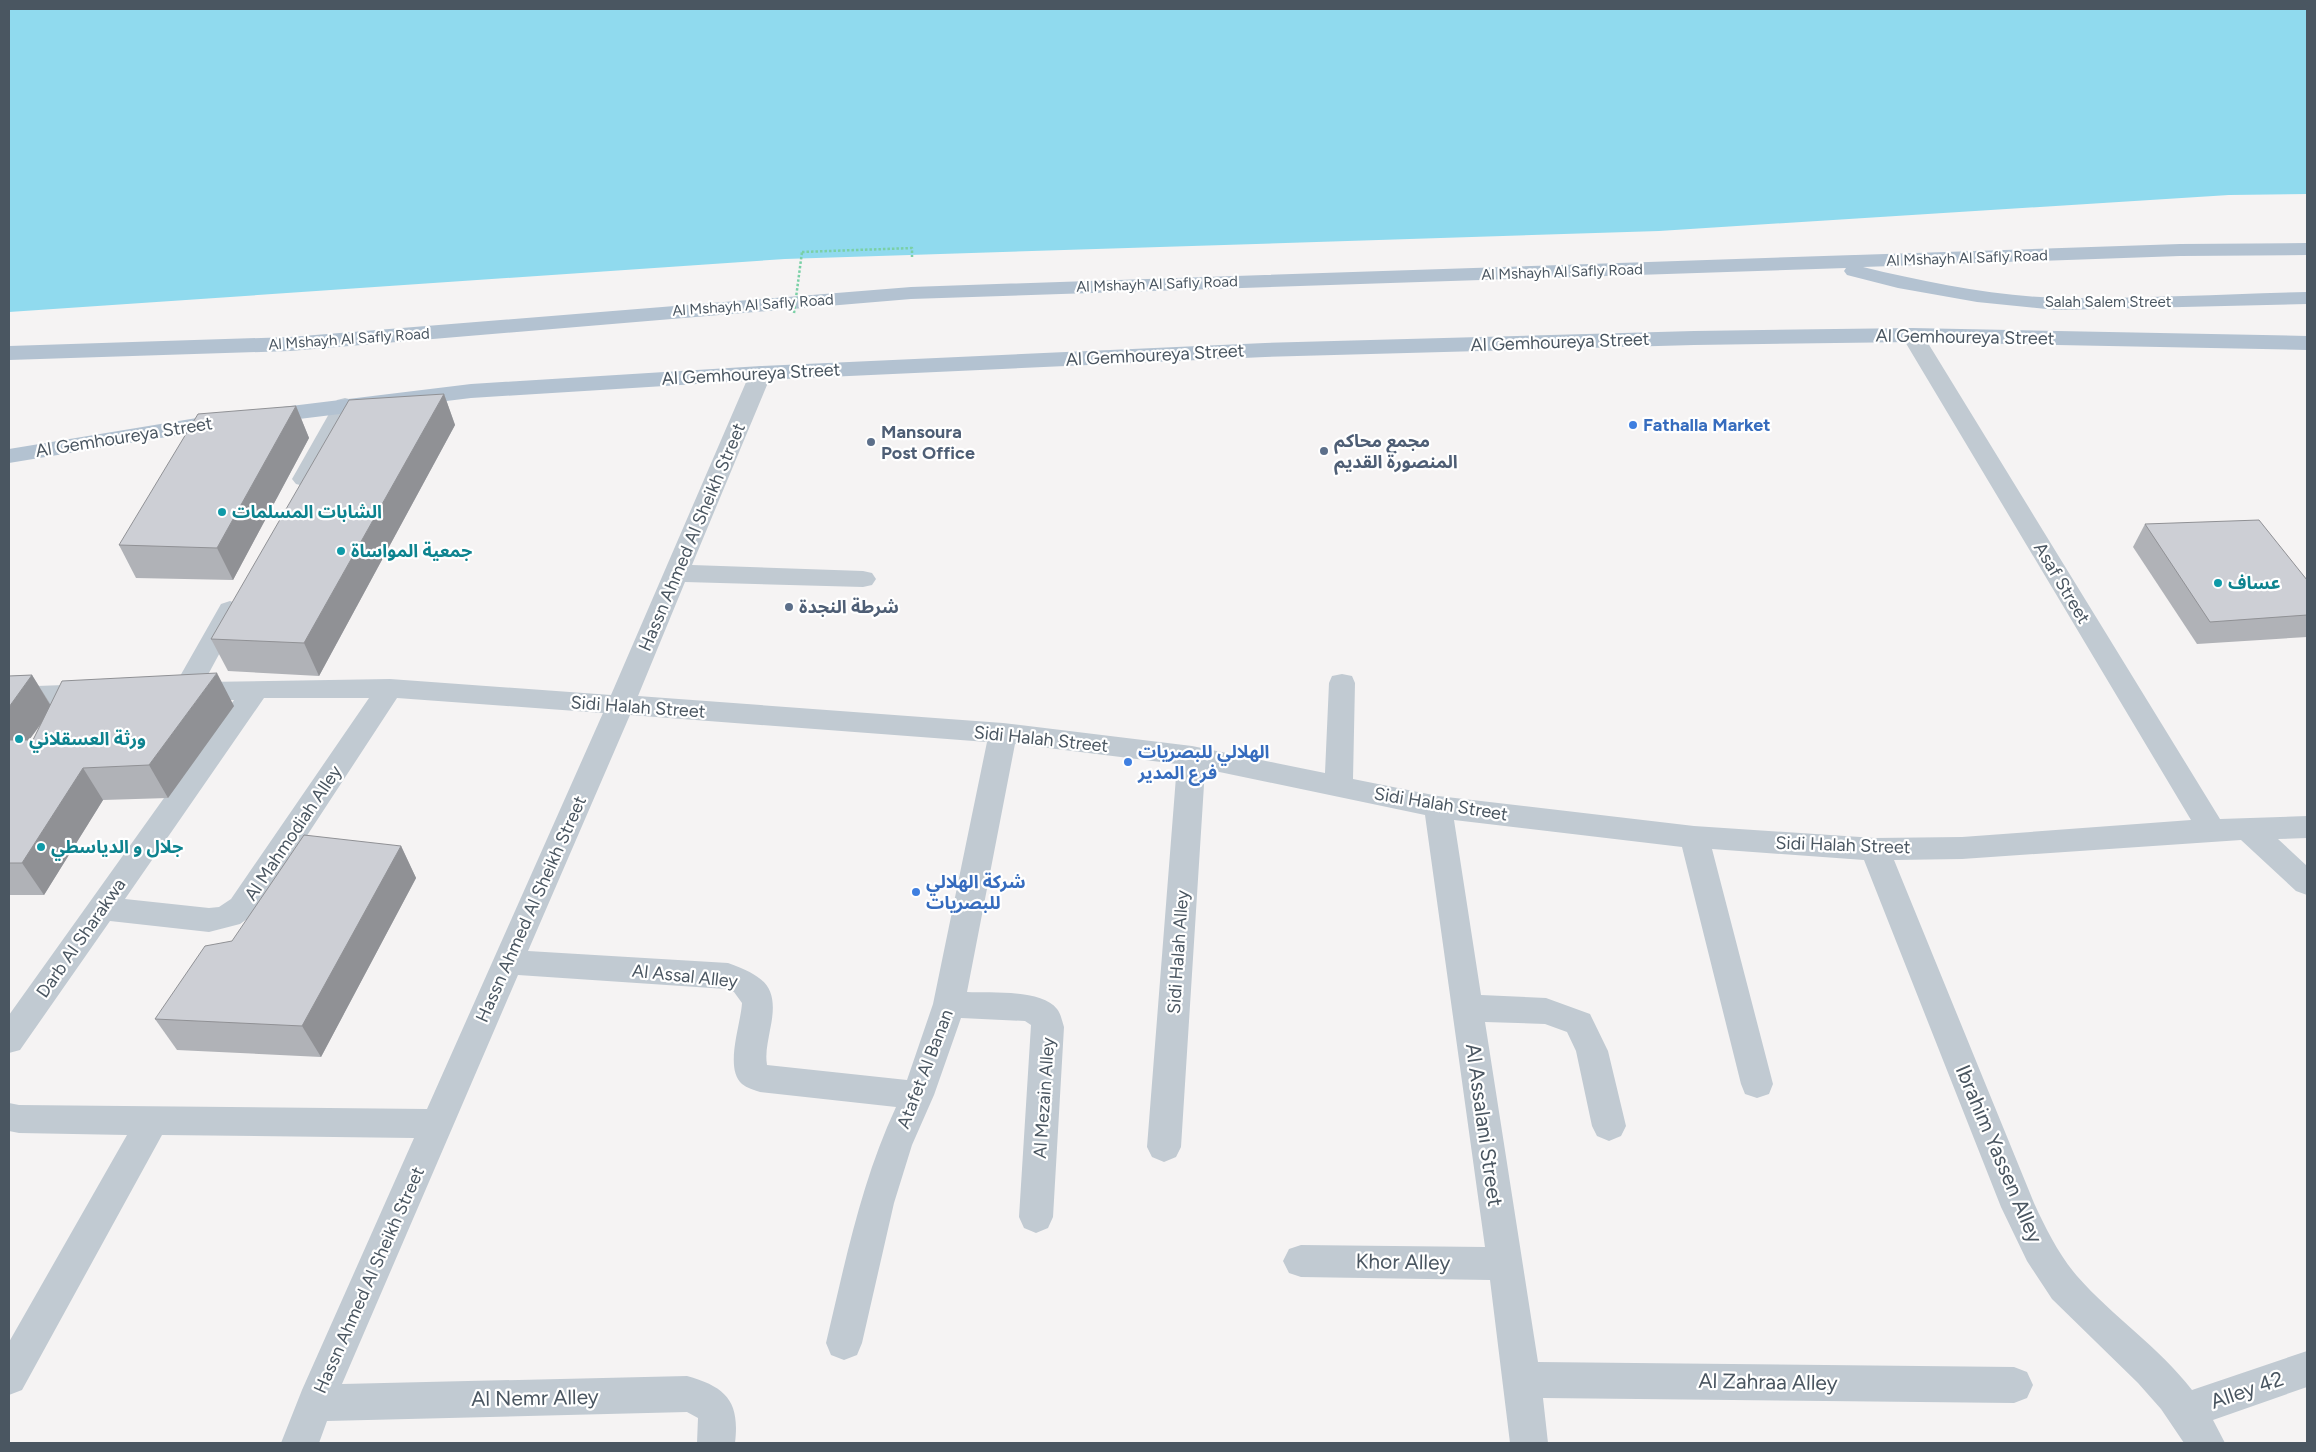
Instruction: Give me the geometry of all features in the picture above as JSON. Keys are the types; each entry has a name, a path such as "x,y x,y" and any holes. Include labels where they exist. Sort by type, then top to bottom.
{"main road":[{"name":"Al Mshayh Al Safly Road","path":"12,353 290,344 911,293 2180,250 2307,249"},
{"name":"Salah Salem Street","path":"1823,263 1898,282 1968,294 2056,304 2307,298"},
{"name":"Al Gemhoureya Street","path":"9,456 209,423 471,391 761,373 1275,350 1694,338 1912,335 2307,343"}],"street":[{"name":"Asaf Street","path":"1912,335 2212,830"},
{"name":"Hassn Ahmed Al Sheikh Street","path":"300,1443 315,1403 620,706 761,373"},
{"path":"292,501 345,405"},
{"path":"676,573 863,579"},
{"path":"185,692 243,588"},
{"path":"1339,787 1342,683"},
{"name":"Sidi Halah Street","path":"155,693 256,689 390,688 1003,733 1192,756 1438,807 1694,837 1874,848 1962,848 2212,830 2307,827"},
{"name":"Al Mahmodiah Alley","path":"102,908 209,920 224,917 238,911 246,904 390,688"},
{"name":"Darb Al Sharakwa","path":"9,1040 256,689"},
{"path":"9,696 116,694"},
{"name":"Atafet Al Banan","path":"844,1344 877,1203 895,1145 918,1095 941,1033 949,1004 1003,733"},
{"name":"Sidi Halah Alley","path":"1164,1147 1192,756"},
{"name":"Al Assalani Street","path":"1438,807 1522,1380 1529,1443"},
{"path":"2248,829 2307,883"},
{"path":"1694,837 1758,1084"},
{"name":"Ibrahim Yassen Alley","path":"1874,848 2018,1208 2034,1241 2055,1275 2080,1302 2151,1370 2186,1410 2206,1443"},
{"name":"Al Assal Alley","path":"508,962 728,976 744,981 753,988 759,1001 749,1052 748,1064 752,1073 760,1078 918,1095"},
{"name":"Al Mezain Alley","path":"949,1004 1031,1008 1045,1017 1048,1027 1036,1217"},
{"path":"1467,1008 1546,1011 1579,1023 1592,1051 1609,1126"},
{"path":"9,1117 19,1120 437,1124"},
{"path":"9,1377 153,1120"},
{"name":"Khor Alley","path":"1301,1261 1505,1264"},
{"name":"Alley 42","path":"2186,1410 2307,1369"},
{"name":"Al Zahraa Alley","path":"1522,1380 2014,1384"},
{"name":"Al Nemr Alley","path":"315,1403 687,1394 704,1398 717,1410 718,1428 716,1443"}],"path":[{"path":"794,313 802,252 824,251"}],"water":[{"path":"9,9 2307,9 2307,194 2229,195 1659,231 785,259 9,312"}],"building":[{"path":"444,394 304,643 211,639 349,400"},
{"path":"296,406 217,548 119,545 198,414"},
{"name":"عساف","path":"2259,520 2307,580 2307,615 2210,622 2145,524"},
{"path":"217,673 149,765 83,768 22,863 9,863 9,740 33,740 62,681"},
{"path":"32,675 9,707 9,676"},
{"path":"304,835 401,846 302,1026 155,1019 205,946 232,941"}],"place":[{"name":"Fathalla Market","path":"1633,425"},
{"name":"Mansoura Post Office","path":"871,442"},
{"name":"مجمع محاكم المنصورة القديم","path":"1324,451"},
{"name":"الشابات المسلمات","path":"222,512"},
{"name":"جمعية المواساة","path":"341,551"},
{"name":"عساف","path":"2218,583"},
{"name":"شرطة النجدة","path":"789,607"},
{"name":"ورثة العسقلاني","path":"19,739"},
{"name":"الهلالي للبصريات فرع المدير","path":"1128,762"},
{"name":"جلال و الدياسطي","path":"41,847"},
{"name":"شركة الهلالي للبصريات","path":"916,892"}]}
